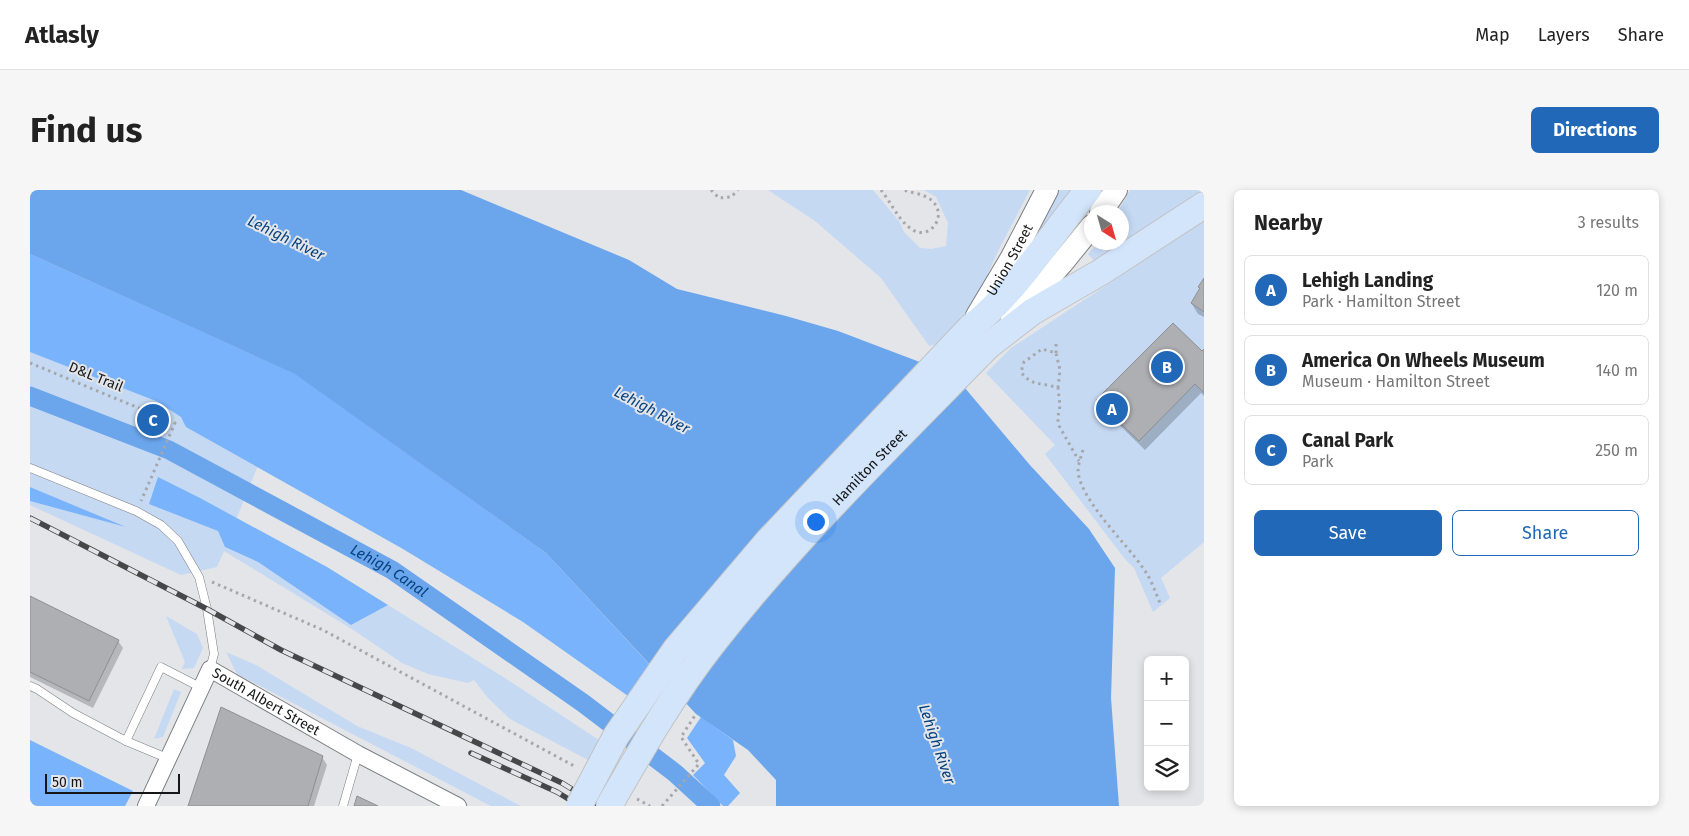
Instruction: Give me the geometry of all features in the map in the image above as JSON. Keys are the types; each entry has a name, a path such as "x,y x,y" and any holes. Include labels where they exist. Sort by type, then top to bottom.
{"main road":[{"name":"Union Street","path":"970,328 1011,259 1047,190"},
{"name":"Hamilton Street","path":"579,806 616,736 676,649 768,541 970,328 990,312 1022,275 1088,190"},
{"path":"1106,205 1116,190"},
{"name":"Hamilton Street","path":"609,806 656,723 712,644 779,563 862,474 988,346 1032,312 1101,272 1204,205"},
{"path":"988,346 1084,236"}],"street":[{"path":"146,806 210,669"},
{"name":"South Albert Street","path":"210,669 358,754 458,806"}],"lane":[{"name":"South Albert Street","path":"30,468 136,511 161,525 178,541 200,577 214,654 210,669"},
{"path":"126,741 161,667 200,688"},
{"path":"30,686 73,713 126,741 167,758"},
{"path":"343,806 358,754"}],"path":[{"path":"711,190 719,198 731,197 738,190"},
{"path":"881,190 907,226 915,232 923,232 937,224 939,219 938,212 931,200 904,190"},
{"path":"1056,340 1056,353 1060,370 1058,424 1079,462"},
{"path":"1056,353 1042,349 1024,362 1021,372 1026,379 1036,384 1047,384 1058,388"},
{"name":"D&L Trail","path":"30,363 175,423 136,511"},
{"path":"1083,450 1078,472 1083,488 1129,552 1143,567 1160,603"},
{"path":"200,577 323,630 584,771"},
{"path":"662,806 699,764 681,737 696,714"},
{"path":"633,797 650,806"}],"shaded area":[{"path":"768,190 873,190 899,221 904,232 920,248 931,249 946,246 948,223 936,197 924,190 1030,190 998,251 977,298 962,322 942,343 929,346 881,278 815,221"},
{"path":"1057,190 1072,190 1038,235 1033,231"},
{"path":"1130,190 1204,190 1204,192 1129,239 1129,205 1122,205"},
{"path":"1204,221 1204,542 1161,578 1170,598 1153,612 1134,568 1124,558 1045,454 1055,445 986,373 1011,348"},
{"path":"1092,250 1112,250 1095,261 1088,254"},
{"path":"30,254 295,374 225,547 258,562 351,625 388,605 508,680 602,742 590,761 510,719 488,698 474,680 468,683 428,674 402,663 355,631 224,551 217,567 181,575 30,505 30,501 121,525 30,487"},
{"path":"30,254 296,374 546,553 651,666 628,696 523,622 403,549 186,427 181,417 156,401 30,352"},
{"path":"158,477 327,567 388,605 351,625 258,562 225,547 218,531 149,504"},
{"path":"30,487 126,527 30,501"},
{"path":"166,616 197,634 203,648 194,668 182,669 185,662"},
{"path":"226,652 256,665 357,726 411,748 521,806 491,806 237,674"},
{"path":"174,689 181,692 163,737 154,739"},
{"path":"701,717 733,740 736,756 724,775 740,793 728,806 723,806 693,775 705,763 687,738"},
{"path":"30,740 133,791 125,806 30,806"}],"water":[{"name":"Lehigh River","path":"30,190 461,190 629,260 677,289 838,331 954,375 1029,464 1089,529 1115,568 1111,698 1119,806 776,806 776,780 748,750 696,714 546,553 295,374 30,254"}],"building":[{"path":"1204,278 1204,312 1191,303"},
{"path":"1173,323 1202,351 1204,349 1204,393 1195,384 1139,441 1096,400"},
{"path":"30,596 119,640 89,701 30,672"},
{"path":"221,707 323,756 308,806 188,806"},
{"path":"357,796 378,806 354,806"}],"waterway":[{"name":"Lehigh Canal","path":"30,396 169,450 392,570 583,703 675,773 711,806"}],"railway":[{"path":"30,518 207,609 281,650 562,783 600,806"},
{"path":"471,753 557,792 580,806"}],"place":[{"name":"America On Wheels Museum","path":"1167,367"},
{"name":"Lehigh Landing","path":"1112,409"},
{"name":"Canal Park","path":"153,420"}]}
